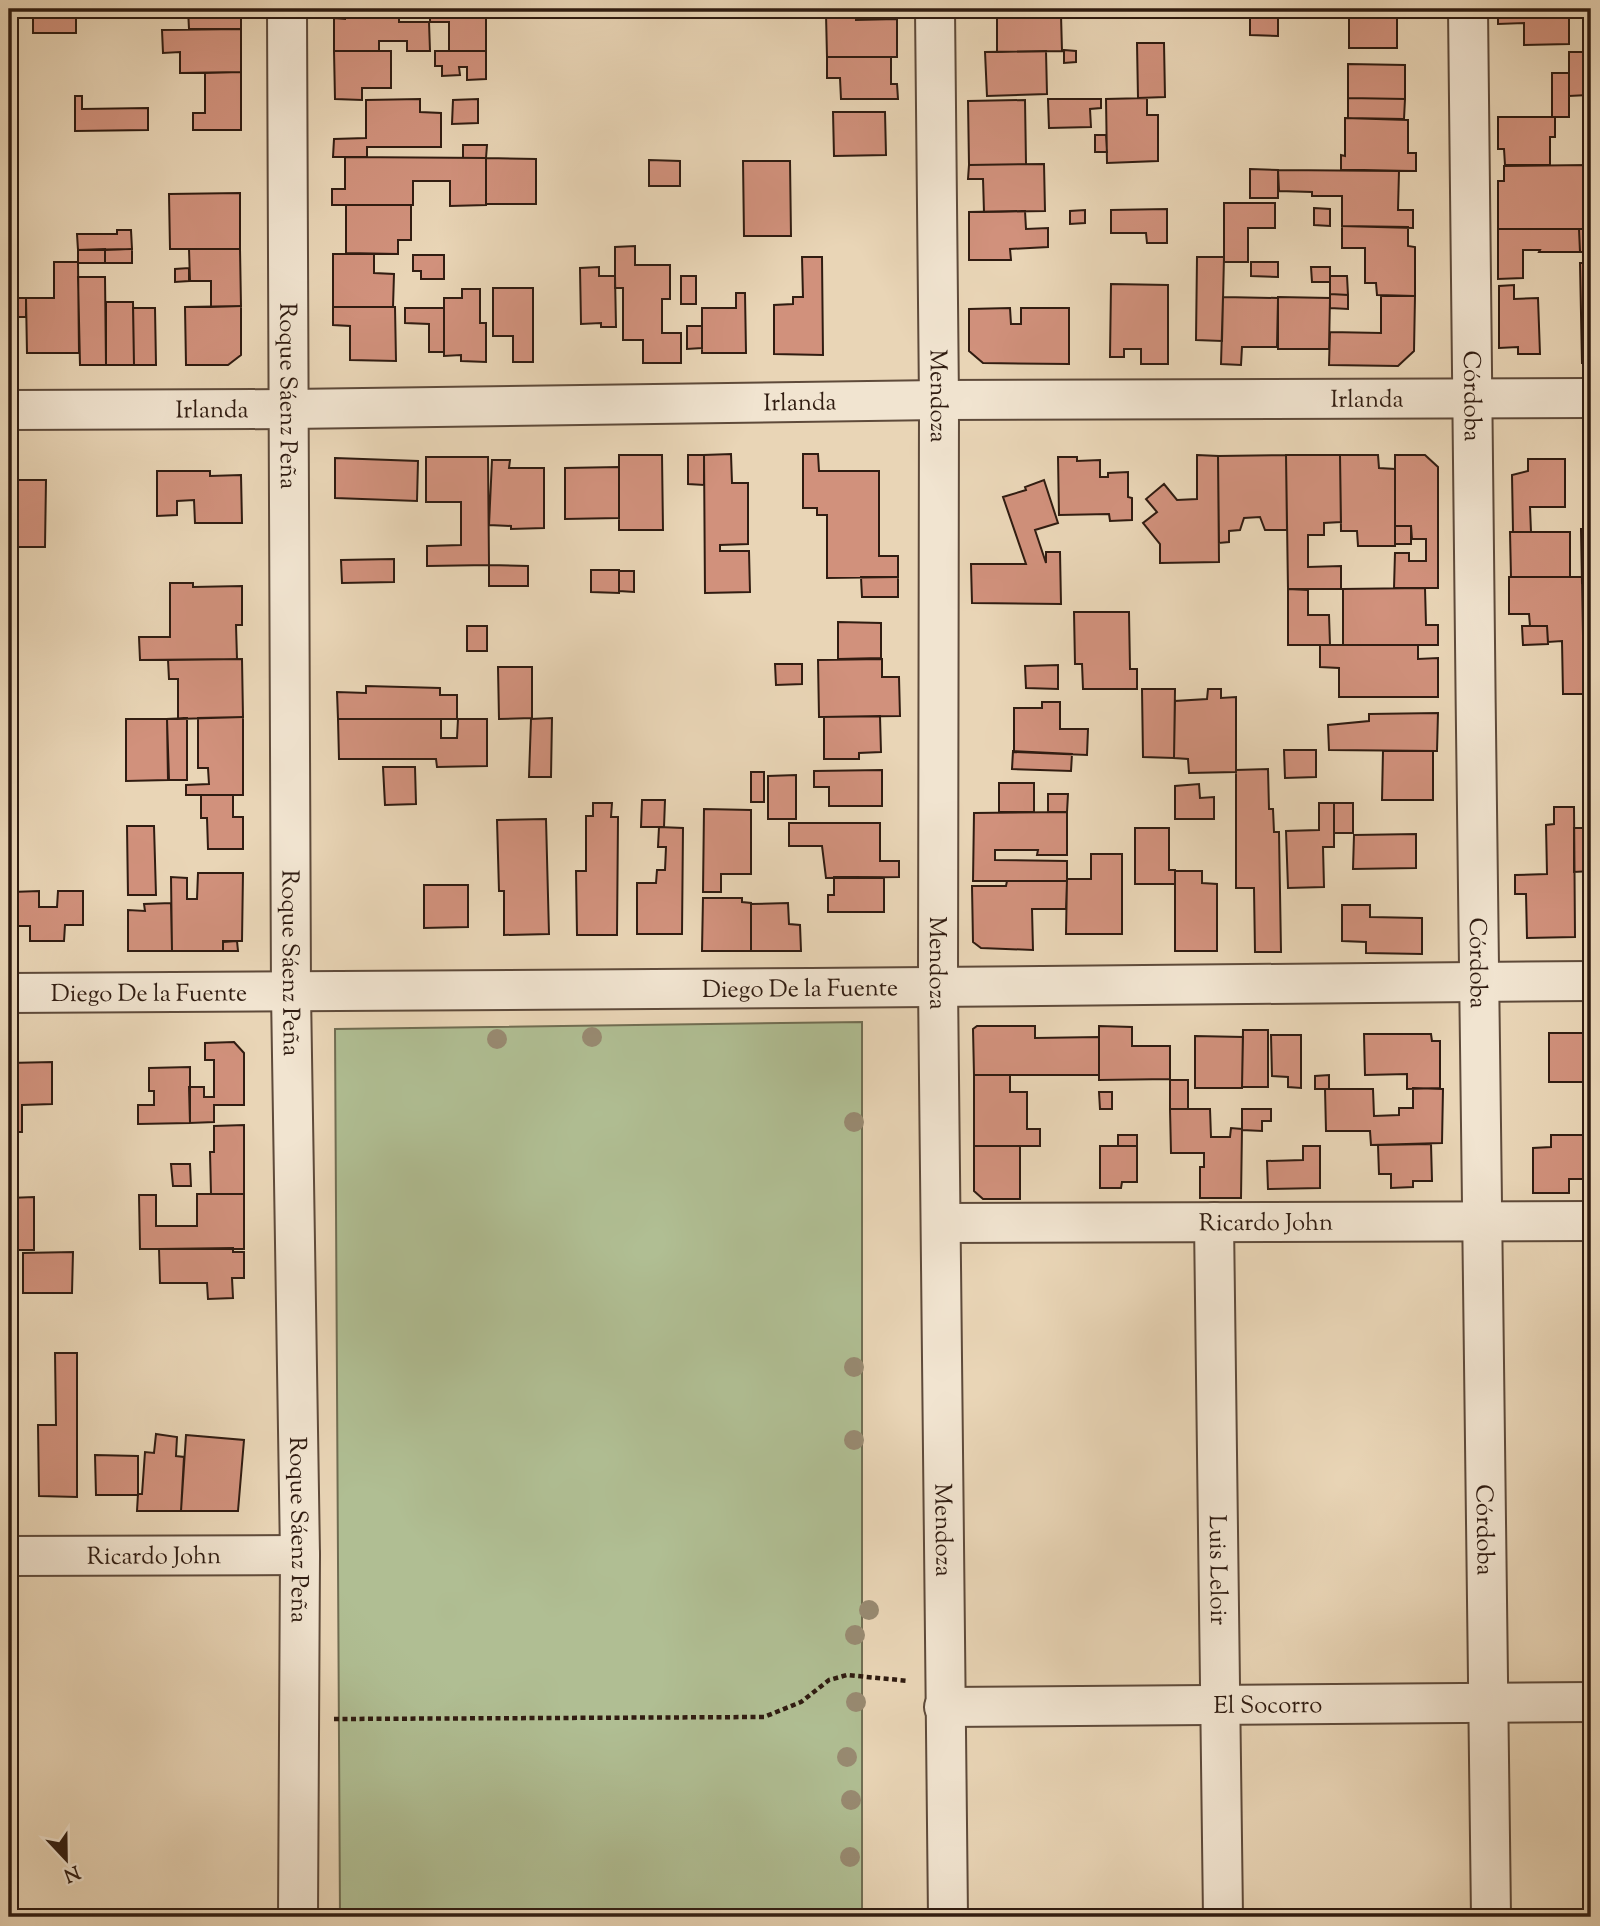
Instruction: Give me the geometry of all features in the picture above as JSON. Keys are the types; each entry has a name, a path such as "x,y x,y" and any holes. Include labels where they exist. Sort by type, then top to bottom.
{"street":[{"name":"Roque Sáenz Peña","path":"287,9 291,993 300,1555 298,1917"},
{"name":"Mendoza","path":"935,9 939,400 938,985 948,1917"},
{"name":"Córdoba","path":"1468,9 1491,1917"},
{"name":"Irlanda","path":"9,410 939,400 1591,398"},
{"name":"Diego De la Fuente","path":"9,993 291,993 1591,981"},
{"name":"Ricardo John","path":"942,1223 1591,1221"},
{"name":"Luis Leloir","path":"1214,1222 1223,1917"},
{"name":"Ricardo John","path":"9,1556 300,1555"},
{"name":"El Socorro","path":"944,1696 1219,1705 1591,1702"}],"path":[{"path":"300,1719 764,1717 801,1702 829,1680 848,1675 944,1696"}],"green space":[{"path":"862,1022 862,1917 340,1917 335,1029"}],"building":[{"path":"33,9 76,9 76,33 33,33"},
{"path":"188,9 241,9 241,29 189,29"},
{"path":"345,9 399,9 399,22 429,22 430,51 407,51 407,41 379,41 379,51 334,51 334,18 345,19"},
{"path":"430,9 486,9 486,51 449,51 449,22 430,22"},
{"path":"812,9 853,9 853,14 812,14"},
{"path":"853,9 896,9 897,14 853,14"},
{"path":"1250,9 1278,10 1278,36 1250,35"},
{"path":"1498,9 1569,9 1569,44 1524,45 1524,23 1498,24"},
{"path":"1349,11 1397,12 1397,48 1349,48"},
{"path":"826,14 856,14 856,20 897,19 897,57 827,57"},
{"path":"1061,15 1062,51 997,52 997,16"},
{"path":"241,29 241,72 180,73 180,52 163,53 162,30"},
{"path":"1137,43 1164,43 1165,97 1138,98"},
{"path":"1064,50 1076,51 1076,62 1064,63"},
{"path":"334,51 391,51 391,88 362,88 362,100 335,99"},
{"path":"435,51 486,51 486,79 467,80 467,67 459,67 460,75 442,76 442,66 435,66"},
{"path":"1046,51 1047,94 987,96 985,52"},
{"path":"1569,52 1591,52 1588,95 1569,96"},
{"path":"827,57 891,57 891,84 897,84 898,99 841,99 840,78 827,78"},
{"path":"1348,64 1405,65 1405,99 1348,98"},
{"path":"241,72 241,130 193,130 193,113 205,113 205,73"},
{"path":"1552,73 1569,73 1569,117 1552,117"},
{"path":"75,96 82,96 82,109 148,108 148,130 75,131"},
{"path":"1147,98 1147,115 1158,115 1158,161 1107,163 1106,99"},
{"path":"1348,98 1405,99 1404,119 1348,118"},
{"path":"420,99 420,112 441,113 441,147 367,147 367,157 333,157 334,139 366,138 366,100"},
{"path":"478,99 478,123 452,124 453,100"},
{"path":"1048,99 1101,99 1101,108 1090,109 1091,127 1049,128"},
{"path":"1025,100 1026,164 969,165 968,101"},
{"path":"833,112 885,112 886,155 834,156"},
{"path":"1498,117 1555,117 1555,137 1550,137 1550,165 1505,165 1504,149 1498,149"},
{"path":"1345,118 1408,120 1408,153 1416,153 1416,171 1341,170 1341,155 1345,156"},
{"path":"1095,135 1106,135 1107,152 1095,152"},
{"path":"463,145 487,145 486,158 463,158"},
{"path":"345,157 486,158 486,205 450,206 450,181 413,181 413,205 332,205 332,189 345,189"},
{"path":"486,158 536,159 536,204 486,204"},
{"path":"649,160 680,161 680,186 649,186"},
{"path":"743,161 790,161 791,236 744,236"},
{"path":"1044,164 1045,211 984,212 983,179 968,179 969,165"},
{"path":"1587,165 1587,229 1498,229 1498,181 1504,181 1504,166"},
{"path":"1250,169 1278,170 1278,198 1250,198"},
{"path":"1278,170 1399,171 1398,210 1413,210 1413,228 1342,226 1342,196 1312,196 1312,192 1279,191"},
{"path":"240,193 240,249 170,249 169,194"},
{"path":"1224,203 1275,203 1275,228 1248,228 1248,262 1224,262"},
{"path":"346,205 411,205 411,240 398,240 398,254 346,253"},
{"path":"1314,208 1330,209 1330,226 1314,225"},
{"path":"1167,209 1167,243 1147,243 1146,233 1111,233 1111,210"},
{"path":"1085,210 1085,223 1070,224 1070,211"},
{"path":"1025,211 1026,229 1048,228 1048,247 1010,249 1011,260 969,260 969,212"},
{"path":"1342,226 1408,227 1408,246 1415,247 1415,296 1377,295 1376,283 1365,283 1365,248 1342,248"},
{"path":"1498,229 1579,229 1580,252 1523,250 1523,278 1498,279"},
{"path":"1579,229 1591,229 1591,252 1580,252"},
{"path":"117,230 131,230 132,249 78,250 77,234 117,234"},
{"path":"635,246 635,265 670,265 670,299 662,299 662,333 681,333 681,363 643,363 643,340 623,340 623,288 615,288 615,247"},
{"path":"105,249 105,263 78,263 78,250"},
{"path":"132,249 132,263 105,263 105,250"},
{"path":"189,249 240,249 241,306 211,307 211,281 190,281"},
{"path":"333,254 374,254 374,273 394,274 393,307 333,307"},
{"path":"413,255 444,255 444,279 421,279 421,271 413,271"},
{"path":"802,257 822,257 823,355 774,354 774,305 793,304 793,297 803,297"},
{"path":"1197,257 1224,257 1222,341 1196,340"},
{"path":"54,262 78,262 79,353 27,353 26,298 54,298"},
{"path":"1251,262 1278,262 1278,277 1251,276"},
{"path":"1580,263 1591,263 1591,363 1582,363"},
{"path":"599,267 599,276 615,276 616,327 601,327 601,323 581,324 580,268"},
{"path":"1311,267 1330,267 1330,282 1312,282"},
{"path":"189,268 189,281 175,282 175,269"},
{"path":"681,276 696,276 696,304 681,304"},
{"path":"1330,276 1347,276 1348,295 1330,294"},
{"path":"78,277 105,277 106,365 80,365"},
{"path":"1111,284 1168,285 1168,364 1141,364 1141,349 1124,349 1124,357 1110,357"},
{"path":"1514,285 1514,299 1538,298 1540,354 1518,354 1518,347 1499,348 1499,286"},
{"path":"493,288 533,288 533,362 513,362 513,336 493,336"},
{"path":"462,289 480,289 480,323 486,323 486,362 461,361 461,355 444,356 444,298 462,298"},
{"path":"736,293 745,293 746,353 702,353 702,308 736,308"},
{"path":"1330,294 1348,295 1348,309 1330,308"},
{"path":"1381,296 1415,296 1414,351 1398,366 1329,365 1330,332 1381,333"},
{"path":"1223,297 1278,298 1277,347 1242,347 1241,365 1221,364"},
{"path":"1278,297 1330,298 1329,349 1278,349"},
{"path":"9,298 26,298 26,317 9,317"},
{"path":"106,302 133,302 134,365 106,365"},
{"path":"241,306 241,355 228,365 186,365 185,307"},
{"path":"333,307 395,307 396,361 350,360 350,326 333,325"},
{"path":"133,308 155,308 156,365 134,365"},
{"path":"405,308 444,308 444,352 429,352 429,324 405,323"},
{"path":"1010,308 1011,324 1021,324 1021,308 1069,308 1069,364 983,363 969,351 969,309"},
{"path":"687,326 702,326 702,348 687,349"},
{"path":"731,454 732,483 748,483 748,544 720,545 720,551 749,551 750,592 705,593 704,455"},
{"path":"803,454 818,454 819,471 879,471 879,556 898,556 898,577 827,578 827,515 817,515 817,508 803,508"},
{"path":"619,455 662,455 663,530 619,530"},
{"path":"688,455 704,455 704,485 688,484"},
{"path":"1197,455 1218,456 1219,562 1160,563 1160,544 1143,523 1157,512 1146,499 1164,484 1177,500 1197,499"},
{"path":"1286,455 1340,455 1341,522 1324,523 1324,535 1308,535 1308,567 1341,566 1341,589 1288,589"},
{"path":"1286,455 1287,530 1265,530 1260,517 1244,518 1240,530 1229,531 1229,542 1219,543 1218,456"},
{"path":"1340,455 1378,455 1379,468 1395,469 1395,546 1358,546 1357,531 1341,531"},
{"path":"1395,455 1425,455 1438,467 1438,588 1394,588 1395,553 1409,553 1409,561 1426,561 1426,539 1412,539 1411,526 1395,526"},
{"path":"426,457 488,457 489,565 427,566 427,546 461,545 461,502 426,502"},
{"path":"1058,457 1077,457 1077,461 1100,460 1100,477 1108,477 1108,473 1128,472 1132,520 1110,521 1109,514 1059,515"},
{"path":"335,458 418,461 417,501 335,498"},
{"path":"1528,459 1565,459 1565,507 1530,507 1531,532 1513,532 1512,475 1528,471"},
{"path":"492,460 510,460 509,468 544,468 544,528 511,529 511,526 489,525"},
{"path":"619,467 619,518 565,519 565,468"},
{"path":"157,471 210,471 210,476 241,475 242,523 195,523 194,500 177,501 177,515 157,516"},
{"path":"9,480 46,480 45,547 9,547"},
{"path":"1044,480 1058,523 1035,530 1046,563 1046,552 1060,552 1061,604 972,603 971,564 1026,564 1003,497 1026,490 1025,487"},
{"path":"1395,526 1411,526 1411,544 1395,544"},
{"path":"1581,529 1591,529 1591,583 1582,583"},
{"path":"1510,532 1570,532 1570,577 1511,577"},
{"path":"394,559 394,582 342,583 341,560"},
{"path":"489,565 528,566 528,586 489,586"},
{"path":"591,570 619,570 619,593 591,592"},
{"path":"619,571 634,571 634,592 619,591"},
{"path":"861,577 898,577 898,597 862,597"},
{"path":"1509,577 1582,577 1584,694 1563,694 1562,641 1548,642 1547,626 1530,626 1529,614 1509,614"},
{"path":"170,583 193,583 193,587 242,586 242,625 236,625 237,659 140,660 139,637 170,637"},
{"path":"1425,588 1426,625 1438,625 1438,645 1343,645 1343,589"},
{"path":"1288,589 1308,590 1308,615 1329,615 1330,645 1288,645"},
{"path":"1074,612 1129,612 1130,669 1137,669 1137,689 1083,689 1082,664 1075,664"},
{"path":"838,622 881,623 881,658 838,659"},
{"path":"467,626 487,626 487,651 467,651"},
{"path":"1522,626 1547,626 1548,644 1523,645"},
{"path":"1320,645 1418,645 1418,659 1438,658 1438,697 1339,697 1339,668 1320,667"},
{"path":"1583,645 1591,645 1591,694 1584,693"},
{"path":"242,659 243,717 178,719 178,679 169,679 168,660"},
{"path":"882,659 882,677 899,677 900,716 819,717 818,660"},
{"path":"775,664 802,664 802,684 776,685"},
{"path":"1058,665 1058,689 1026,688 1025,666"},
{"path":"498,667 532,667 532,718 499,719"},
{"path":"366,686 440,688 440,695 457,695 457,719 338,719 337,692 366,693"},
{"path":"1142,689 1175,689 1174,758 1143,757"},
{"path":"1208,689 1221,689 1221,698 1236,697 1236,772 1189,773 1188,759 1174,758 1175,701 1207,699"},
{"path":"1042,702 1060,702 1060,729 1088,729 1087,755 1014,752 1014,708 1042,708"},
{"path":"1438,713 1437,751 1329,750 1328,725 1369,721 1369,714"},
{"path":"880,716 881,752 859,753 859,759 824,759 824,717"},
{"path":"243,717 243,795 186,795 186,785 209,784 208,768 198,768 198,718"},
{"path":"187,718 187,780 169,780 167,719"},
{"path":"552,718 551,777 529,777 531,719"},
{"path":"126,719 167,719 168,780 126,781"},
{"path":"338,719 441,719 441,738 457,738 458,719 487,719 487,766 437,767 436,759 339,759"},
{"path":"1284,750 1316,750 1316,777 1285,778"},
{"path":"1013,751 1072,754 1071,771 1012,769"},
{"path":"1383,751 1433,751 1433,800 1382,800"},
{"path":"383,767 415,767 416,804 385,805"},
{"path":"1268,769 1269,809 1273,809 1274,832 1279,832 1281,952 1255,952 1254,888 1236,888 1236,770"},
{"path":"882,770 882,806 829,806 829,787 814,787 814,771"},
{"path":"751,772 764,772 764,802 751,802"},
{"path":"796,775 796,819 768,819 768,776"},
{"path":"999,783 1034,783 1034,812 999,812"},
{"path":"1199,784 1200,798 1214,797 1214,819 1175,819 1175,786"},
{"path":"1048,794 1068,794 1067,812 1048,812"},
{"path":"201,795 233,795 233,817 243,817 243,849 208,849 207,818 201,818"},
{"path":"642,800 665,800 664,827 641,827"},
{"path":"593,803 612,803 611,817 618,817 617,935 577,935 576,871 586,871 586,816 593,816"},
{"path":"1319,803 1334,803 1334,847 1323,847 1324,887 1288,888 1286,831 1319,830"},
{"path":"1334,803 1353,803 1353,833 1334,833"},
{"path":"1554,807 1574,807 1575,937 1527,938 1526,894 1515,894 1515,875 1547,874 1546,825 1554,824"},
{"path":"704,809 751,810 751,874 721,874 721,892 703,892"},
{"path":"1067,812 1067,855 1037,855 1038,850 995,850 995,860 1067,861 1067,881 973,881 974,813"},
{"path":"546,819 549,934 504,935 504,891 499,891 497,820"},
{"path":"789,823 880,823 880,861 899,861 899,877 826,878 822,846 789,846"},
{"path":"127,826 154,826 156,895 128,895"},
{"path":"659,827 683,828 682,934 637,934 637,883 656,883 657,870 665,870 666,847 658,847"},
{"path":"1135,828 1169,828 1169,870 1175,870 1175,884 1135,884"},
{"path":"1574,828 1591,828 1591,871 1574,872"},
{"path":"1416,834 1416,868 1353,869 1354,835"},
{"path":"1091,854 1122,854 1122,934 1066,934 1067,879 1091,879"},
{"path":"1175,871 1202,871 1202,883 1217,884 1217,951 1175,951"},
{"path":"198,873 243,873 242,941 223,941 223,951 172,951 171,877 187,878 187,899 197,899"},
{"path":"834,877 884,878 884,912 828,912 828,895 834,895"},
{"path":"1007,881 1067,881 1066,909 1032,909 1033,950 981,948 973,942 972,886 1006,886"},
{"path":"424,885 468,885 468,927 424,928"},
{"path":"39,891 39,907 57,907 58,891 83,891 83,925 65,925 64,941 30,941 30,926 12,926 12,892"},
{"path":"703,898 742,898 742,902 751,903 751,951 702,951"},
{"path":"171,903 172,951 128,951 128,910 145,911 144,904"},
{"path":"788,903 789,924 800,925 801,951 751,951 751,904"},
{"path":"1342,905 1370,905 1370,917 1422,918 1422,954 1366,953 1366,942 1342,941"},
{"path":"237,941 238,951 223,951 223,942"},
{"path":"977,1026 1035,1026 1035,1038 1099,1037 1099,1075 974,1075 973,1029"},
{"path":"1099,1026 1132,1027 1132,1046 1170,1046 1170,1079 1099,1080"},
{"path":"1243,1030 1268,1030 1268,1087 1242,1087"},
{"path":"1549,1033 1591,1033 1591,1082 1549,1082"},
{"path":"1364,1034 1431,1034 1432,1041 1440,1041 1440,1088 1407,1089 1407,1074 1365,1075"},
{"path":"1271,1035 1301,1035 1301,1088 1288,1087 1288,1077 1272,1076"},
{"path":"1195,1036 1243,1037 1242,1088 1195,1088"},
{"path":"234,1042 244,1053 244,1105 214,1105 214,1122 190,1123 189,1087 204,1087 204,1097 214,1097 214,1060 205,1060 205,1043"},
{"path":"52,1062 52,1104 22,1105 22,1132 9,1132 9,1063"},
{"path":"190,1067 190,1123 138,1124 138,1105 154,1105 154,1091 149,1091 149,1068"},
{"path":"974,1075 1010,1075 1010,1092 1027,1092 1027,1129 1040,1129 1040,1146 974,1146"},
{"path":"1329,1075 1329,1089 1315,1089 1315,1076"},
{"path":"1170,1080 1188,1080 1188,1109 1170,1109"},
{"path":"1413,1088 1443,1089 1442,1143 1371,1145 1370,1131 1326,1131 1325,1089 1373,1089 1374,1116 1399,1115 1399,1108 1413,1108"},
{"path":"1099,1092 1112,1092 1112,1109 1100,1109"},
{"path":"1170,1109 1210,1109 1211,1137 1230,1137 1231,1128 1242,1129 1241,1198 1200,1198 1200,1167 1204,1167 1204,1153 1171,1153"},
{"path":"1242,1109 1271,1109 1271,1121 1262,1121 1262,1131 1242,1130"},
{"path":"244,1125 244,1194 211,1194 210,1152 214,1152 214,1126"},
{"path":"1118,1135 1137,1135 1137,1146 1118,1146"},
{"path":"1551,1135 1591,1135 1591,1179 1569,1179 1569,1193 1533,1193 1533,1148 1551,1147"},
{"path":"1431,1144 1432,1181 1413,1181 1413,1187 1391,1188 1391,1174 1379,1174 1378,1145"},
{"path":"974,1146 1020,1146 1020,1199 983,1199 974,1191"},
{"path":"1100,1146 1137,1146 1137,1182 1122,1182 1121,1188 1100,1188"},
{"path":"1303,1146 1320,1146 1320,1188 1268,1189 1267,1161 1303,1160"},
{"path":"171,1164 190,1164 191,1186 173,1186"},
{"path":"197,1194 244,1194 244,1249 140,1249 139,1195 156,1195 156,1226 197,1226"},
{"path":"34,1197 34,1250 9,1250 9,1198"},
{"path":"233,1248 233,1252 244,1252 244,1278 232,1278 233,1298 208,1299 207,1283 160,1283 159,1249"},
{"path":"73,1252 72,1293 23,1293 23,1253"},
{"path":"55,1353 77,1353 77,1497 39,1496 38,1425 56,1425"},
{"path":"156,1434 177,1437 176,1456 184,1457 181,1511 137,1511 138,1494 142,1494 145,1452 154,1453"},
{"path":"186,1435 244,1440 238,1511 181,1511"},
{"path":"95,1455 138,1456 138,1495 96,1495"}]}
